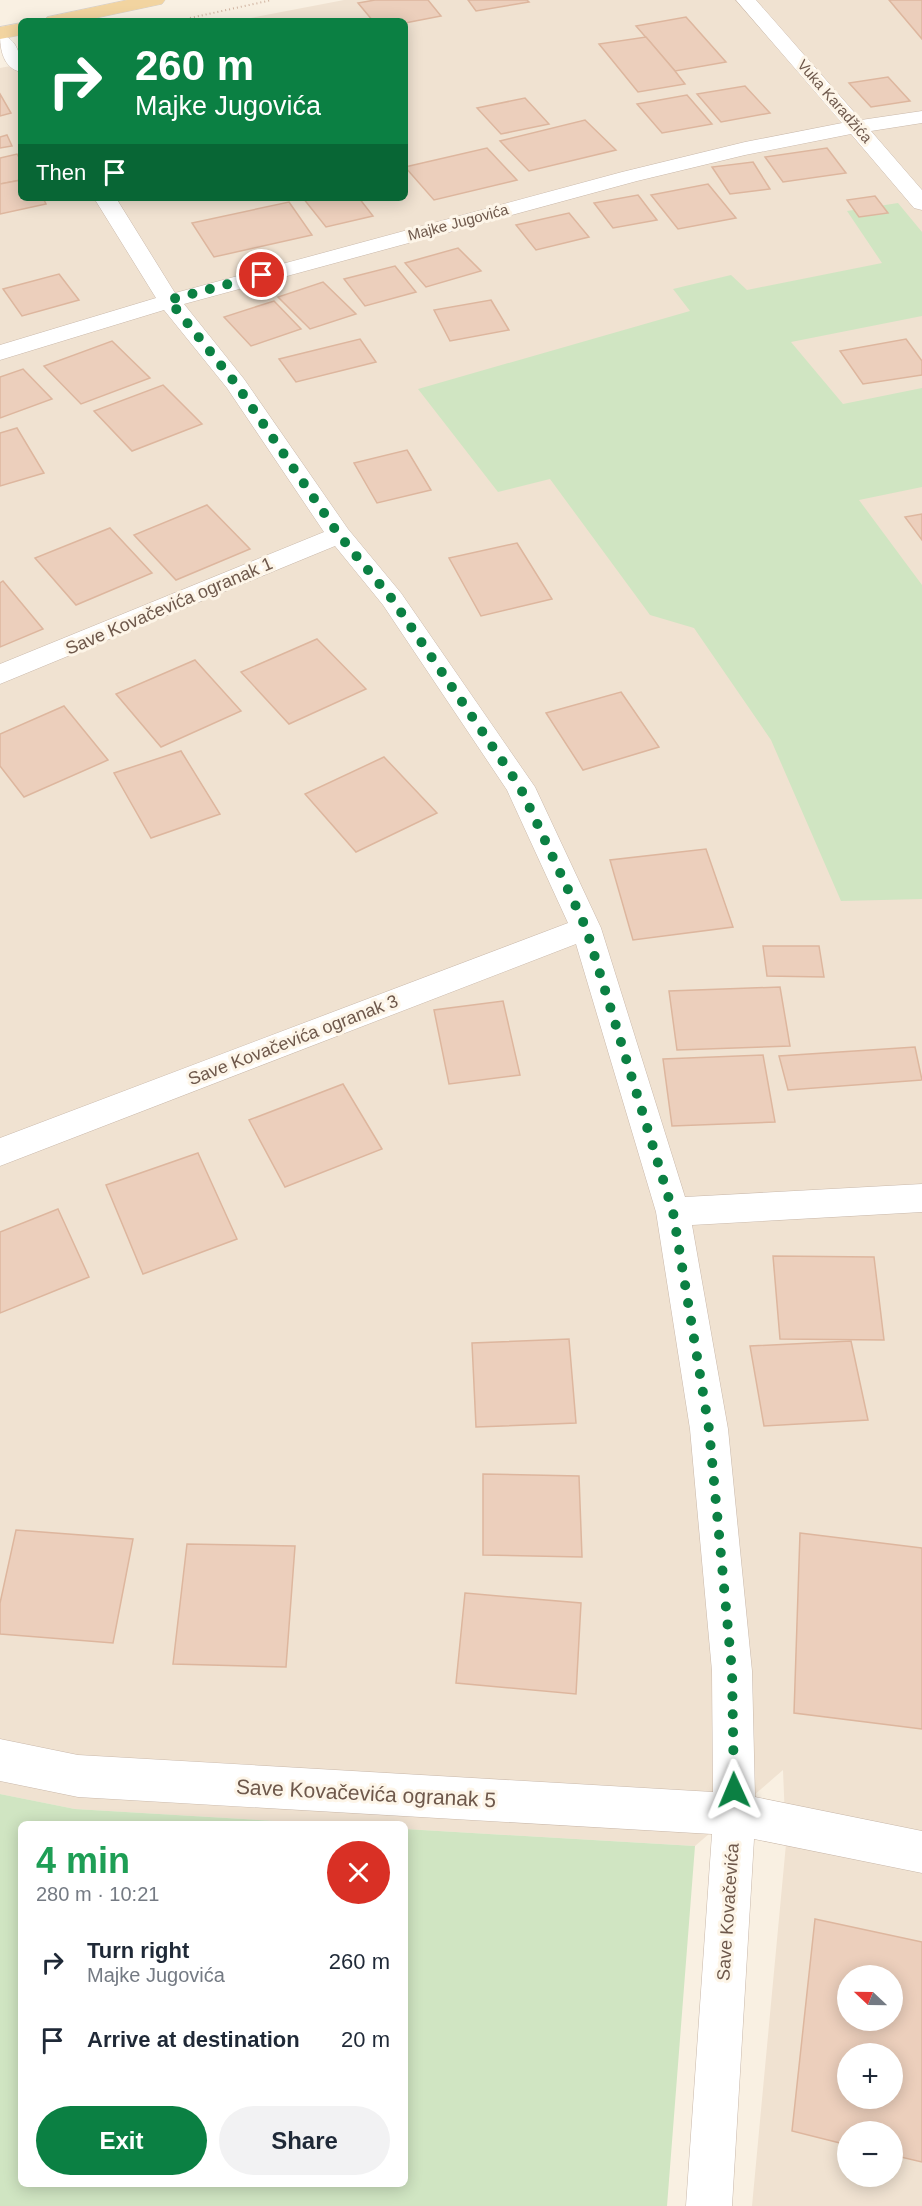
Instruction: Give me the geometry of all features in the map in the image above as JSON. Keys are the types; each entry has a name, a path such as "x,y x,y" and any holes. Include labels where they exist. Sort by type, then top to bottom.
{"main road":[{"path":"68,18 155,0"},
{"path":"0,33 18,29"}],"street":[{"name":"Vuka Karadžića","path":"746,0 922,202"},
{"path":"0,40 18,62"},
{"name":"Majke Jugovića","path":"0,353 169,300 678,162 778,139 922,117"},
{"name":"Save Kovačevića","path":"107,201 169,300 236,384 339,535 392,599 520,787 586,928 673,1212 709,1429 732,1671 734,1814 710,2206"},
{"name":"Save Kovačevića ogranak 1","path":"0,675 339,535"},
{"name":"Save Kovačevića ogranak 3","path":"0,1152 586,928"},
{"path":"673,1212 922,1198"},
{"name":"Save Kovačevića ogranak 5","path":"0,1760 78,1776 734,1814 922,1852"}],"path":[{"path":"191,18 272,0"}],"shaded area":[{"path":"344,0 922,0 922,2206 752,2206 786,1844 783,1770 695,1846 408,1829 408,1821 275,1821 75,1809 0,1794 0,68 18,65 18,201 408,201 408,18 251,18"}],"green space":[{"path":"898,203 922,232 922,316 791,342 843,404 922,388 922,487 859,500 922,585 922,899 841,901 771,740 694,628 650,615 550,479 498,492 418,389 690,311 673,289 731,275 747,290 882,263 847,211"},
{"path":"0,1794 75,1809 275,1821 18,1821 18,2187 408,2187 408,1829 695,1846 667,2206 0,2206"}],"building":[{"path":"375,0 428,0 441,16 408,22 408,18 370,18 358,3"},
{"path":"468,0 527,0 529,2 476,11"},
{"path":"889,0 922,0 922,39"},
{"path":"686,17 726,62 675,71 636,26"},
{"path":"646,37 685,84 638,92 599,44"},
{"path":"888,77 910,101 871,107 849,83"},
{"path":"745,86 770,113 721,122 697,94"},
{"path":"0,94 11,113 0,116"},
{"path":"687,95 712,124 662,133 637,104"},
{"path":"525,98 549,124 501,134 477,108"},
{"path":"585,120 616,150 529,171 500,141"},
{"path":"7,135 12,146 0,148 0,137"},
{"path":"487,148 517,180 434,200 408,170 408,166"},
{"path":"827,148 846,173 783,182 765,157"},
{"path":"17,154 18,181 0,184 0,158"},
{"path":"753,162 770,189 730,194 712,167"},
{"path":"18,181 18,201 44,201 46,204 0,214 0,184"},
{"path":"708,184 736,218 678,229 651,195"},
{"path":"638,195 657,220 613,228 594,203"},
{"path":"875,196 888,213 859,217 847,200"},
{"path":"305,201 361,201 373,216 326,227"},
{"path":"289,202 312,235 214,257 192,223"},
{"path":"569,213 589,237 536,250 516,225"},
{"path":"458,248 481,271 426,287 405,263"},
{"path":"395,266 416,292 365,306 344,279"},
{"path":"59,274 79,300 22,316 3,289"},
{"path":"323,282 356,314 310,329 278,297"},
{"path":"491,300 509,330 450,341 434,310"},
{"path":"274,301 301,329 251,346 224,317"},
{"path":"360,339 376,362 296,382 279,359"},
{"path":"906,339 922,361 922,375 863,384 840,351"},
{"path":"112,341 150,378 81,404 44,366"},
{"path":"23,369 52,399 0,418 0,377"},
{"path":"163,385 202,424 132,451 94,411"},
{"path":"17,428 44,473 0,486 0,433"},
{"path":"407,450 431,490 377,503 354,463"},
{"path":"207,505 250,549 176,580 134,535"},
{"path":"922,514 922,540 905,517"},
{"path":"110,528 152,573 76,605 35,558"},
{"path":"517,543 552,599 481,616 449,558"},
{"path":"3,581 43,629 0,647 0,583"},
{"path":"317,639 366,689 289,724 241,672"},
{"path":"195,660 241,711 161,747 116,694"},
{"path":"621,692 659,747 583,770 546,713"},
{"path":"64,706 108,760 24,797 0,766 0,734"},
{"path":"181,751 220,814 151,838 114,773"},
{"path":"384,757 437,813 356,852 305,794"},
{"path":"706,849 733,927 633,940 610,860"},
{"path":"763,946 819,946 824,977 767,976"},
{"path":"780,987 790,1046 677,1050 669,991"},
{"path":"503,1001 520,1075 449,1084 434,1010"},
{"path":"915,1047 922,1080 788,1090 779,1056"},
{"path":"763,1055 775,1122 672,1126 663,1059"},
{"path":"343,1084 382,1149 285,1187 249,1120"},
{"path":"198,1153 237,1239 143,1274 106,1185"},
{"path":"58,1209 89,1277 0,1313 0,1232"},
{"path":"773,1256 874,1257 884,1340 780,1339"},
{"path":"569,1339 576,1423 476,1427 472,1343"},
{"path":"851,1341 868,1420 764,1426 750,1346"},
{"path":"483,1474 579,1476 582,1557 483,1555"},
{"path":"16,1530 133,1539 113,1643 0,1634 0,1603"},
{"path":"800,1533 922,1548 922,1729 794,1713"},
{"path":"187,1544 295,1546 286,1667 173,1664"},
{"path":"465,1593 581,1603 576,1694 456,1683"},
{"path":"815,1919 922,1942 922,2162 903,2158 903,2121 837,2121 837,2142 792,2131"}],"route":[{"path":"262,275 169,300 236,384 339,535 392,599 520,787 586,928 673,1212 709,1429 732,1671 734,1790"}]}
